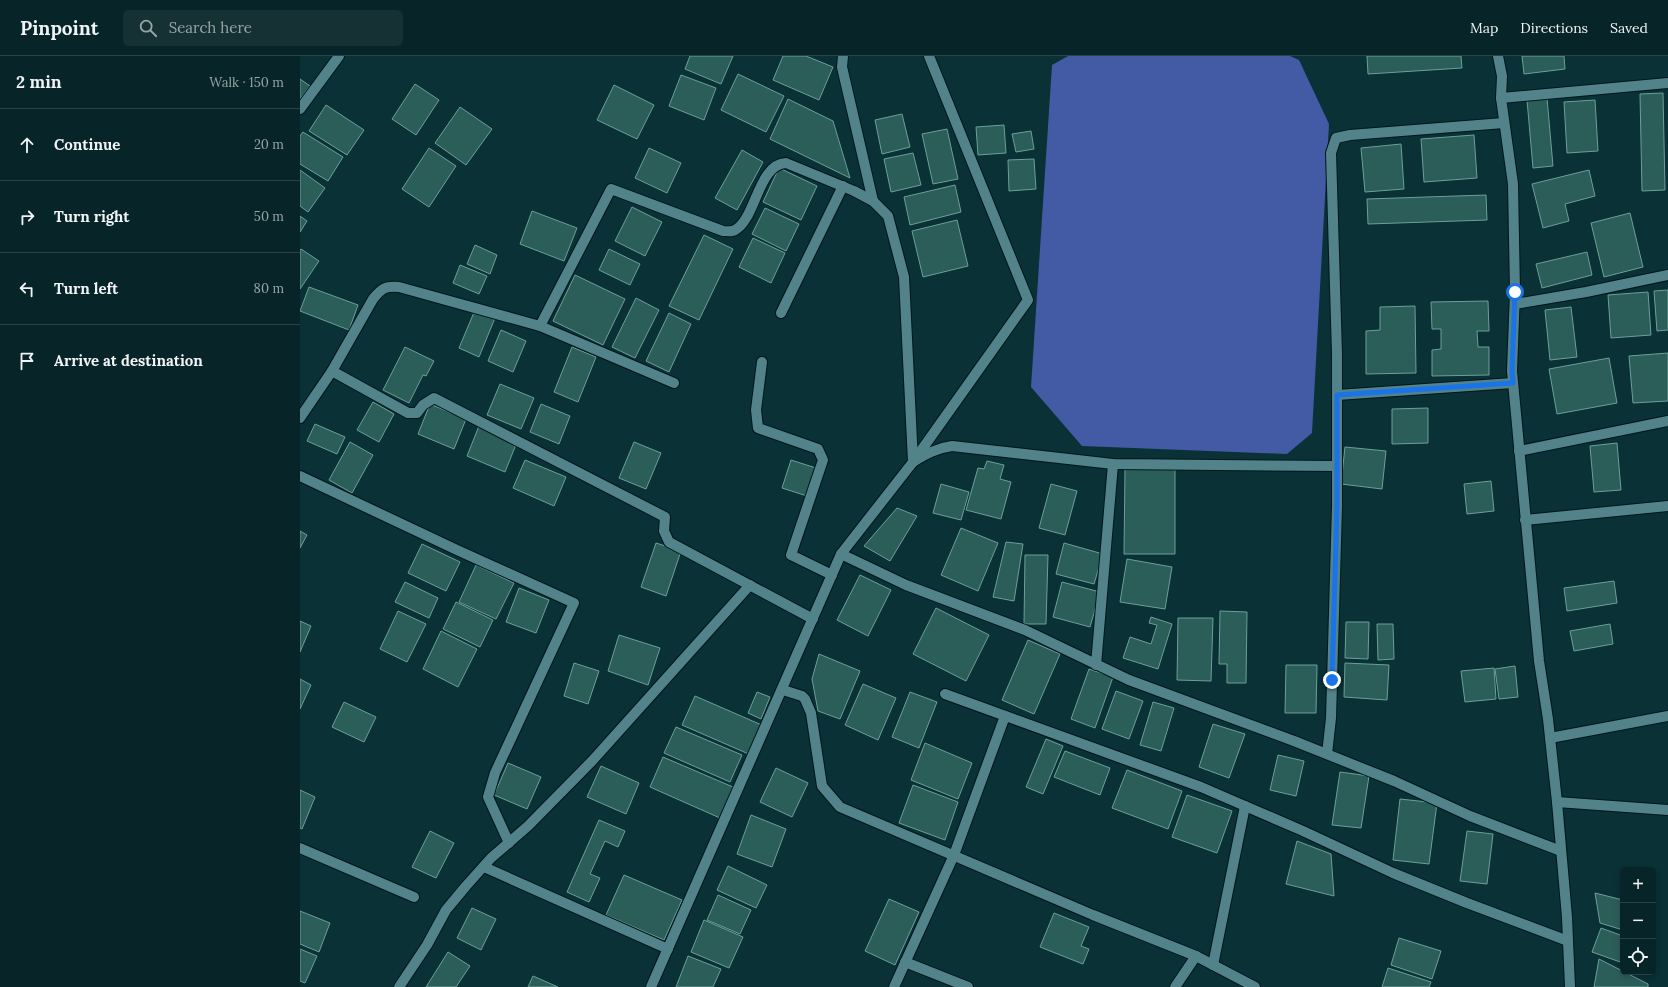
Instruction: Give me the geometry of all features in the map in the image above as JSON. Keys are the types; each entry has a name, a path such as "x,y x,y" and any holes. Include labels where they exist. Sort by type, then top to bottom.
{"street":[{"path":"300,109 339,56"},
{"path":"843,56 842,67 873,201"},
{"path":"651,987 783,690 841,554 914,462 1028,300 929,56"},
{"path":"1498,56 1502,76 1501,98 1513,184 1515,304 1512,371 1539,661 1557,802 1568,941 1570,987"},
{"path":"1501,98 1668,83"},
{"path":"1327,754 1331,718 1337,395 1331,154 1336,138 1350,135 1504,123"},
{"path":"540,326 611,189 723,231 734,231 742,226 766,176 778,163 786,163 854,191 873,201 888,216 904,276 914,462"},
{"path":"782,313 844,186"},
{"path":"1515,304 1586,292 1668,275"},
{"path":"300,418 332,371 373,299 381,289 390,286 399,287 540,326 674,383"},
{"path":"762,362 756,410 758,428 818,448 823,460 791,555 832,575"},
{"path":"332,371 408,413 417,414 423,406 434,398 665,518 664,531 669,542 813,619"},
{"path":"1337,395 1513,383"},
{"path":"1519,450 1668,421"},
{"path":"914,462 930,451 952,446 1113,464 1336,466"},
{"path":"1096,665 1113,464"},
{"path":"300,476 574,603 494,773 488,797 510,843"},
{"path":"1525,520 1668,506"},
{"path":"841,554 906,585 1025,630 1129,680 1327,754 1394,781 1470,816 1561,851"},
{"path":"399,987 427,945 446,910 484,867 528,826 592,761 750,585"},
{"path":"783,690 802,696 805,699 811,713 822,786 840,807 1093,915 1196,956 1255,987"},
{"path":"945,694 1201,787 1467,904 1568,941"},
{"path":"894,987 954,856 1005,716"},
{"path":"1550,738 1668,716"},
{"path":"1557,802 1668,810"},
{"path":"1213,965 1246,806"},
{"path":"300,848 414,897"},
{"path":"484,867 668,949"},
{"path":"1175,987 1196,956"},
{"path":"905,962 968,987"}],"water":[{"path":"1068,56 1290,56 1299,60 1329,124 1312,433 1287,454 1082,446 1031,387 1052,65"}],"building":[{"path":"690,56 733,56 721,84 685,69"},
{"path":"783,56 806,56 833,67 819,100 773,80"},
{"path":"1367,56 1461,56 1462,68 1368,74"},
{"path":"1522,56 1564,56 1565,69 1524,74"},
{"path":"738,74 784,96 766,132 721,110"},
{"path":"681,75 716,88 704,120 669,106"},
{"path":"300,79 310,86 300,99"},
{"path":"415,84 439,100 416,135 392,119"},
{"path":"614,85 654,105 637,139 597,120"},
{"path":"1663,93 1665,190 1642,191 1640,94"},
{"path":"1547,98 1553,166 1533,168 1527,100"},
{"path":"788,99 833,121 850,178 770,139"},
{"path":"1595,100 1598,151 1567,153 1564,102"},
{"path":"326,105 364,130 347,155 309,131"},
{"path":"460,107 492,129 466,165 435,143"},
{"path":"902,114 910,147 882,154 875,120"},
{"path":"1004,125 1006,153 978,155 976,127"},
{"path":"947,129 958,179 933,184 922,134"},
{"path":"1031,131 1034,149 1016,152 1012,134"},
{"path":"303,132 343,157 328,181 300,164 300,136"},
{"path":"1474,135 1477,178 1424,182 1421,139"},
{"path":"1401,144 1404,189 1365,192 1361,148"},
{"path":"429,148 456,166 429,207 402,189"},
{"path":"649,148 681,163 667,193 635,178"},
{"path":"742,150 763,162 737,210 715,198"},
{"path":"913,153 921,185 891,192 884,159"},
{"path":"1034,159 1036,189 1009,191 1008,160"},
{"path":"779,168 817,186 801,220 763,202"},
{"path":"300,170 325,188 308,212 300,206"},
{"path":"1589,170 1595,196 1565,204 1569,221 1543,228 1532,184"},
{"path":"955,185 961,212 910,225 904,197"},
{"path":"1486,195 1487,220 1368,224 1367,199"},
{"path":"632,207 662,222 645,256 615,241"},
{"path":"765,208 799,224 786,251 752,234"},
{"path":"532,211 577,228 564,261 520,244"},
{"path":"1630,213 1643,267 1604,277 1591,223"},
{"path":"300,216 307,221 300,232"},
{"path":"957,220 968,266 923,277 912,231"},
{"path":"704,235 733,249 699,320 669,306"},
{"path":"753,238 785,253 771,283 739,267"},
{"path":"475,245 497,255 490,274 467,264"},
{"path":"301,249 319,261 300,289 300,250"},
{"path":"609,249 640,264 630,285 599,270"},
{"path":"1587,252 1592,275 1542,288 1536,264"},
{"path":"460,265 487,276 479,294 453,283"},
{"path":"575,275 625,299 603,345 553,321"},
{"path":"309,287 358,305 349,330 300,311"},
{"path":"1668,290 1668,330 1657,331 1654,291"},
{"path":"1648,292 1651,335 1611,338 1608,295"},
{"path":"636,298 659,310 635,358 612,347"},
{"path":"1488,301 1489,331 1477,331 1478,347 1489,347 1489,375 1432,376 1432,350 1441,349 1441,329 1432,329 1431,302"},
{"path":"1415,306 1416,373 1366,374 1366,331 1380,330 1380,307"},
{"path":"1571,307 1577,357 1550,360 1545,310"},
{"path":"475,310 495,318 479,357 459,348"},
{"path":"669,313 691,324 669,372 646,361"},
{"path":"501,330 526,341 513,372 488,361"},
{"path":"405,347 434,361 426,376 423,375 409,403 383,390"},
{"path":"572,347 596,357 578,402 554,392"},
{"path":"1668,353 1668,401 1633,403 1629,356"},
{"path":"1609,358 1617,403 1557,414 1549,369"},
{"path":"500,384 534,398 521,429 487,415"},
{"path":"373,402 394,414 379,442 357,430"},
{"path":"430,404 466,419 454,449 418,434"},
{"path":"541,404 570,416 559,444 530,432"},
{"path":"1428,408 1428,443 1392,444 1392,409"},
{"path":"315,424 345,437 337,454 307,441"},
{"path":"479,426 517,442 505,472 467,456"},
{"path":"350,442 373,455 352,493 329,480"},
{"path":"634,442 661,453 646,489 619,478"},
{"path":"1617,443 1621,490 1594,492 1590,446"},
{"path":"1345,447 1386,451 1382,489 1341,484"},
{"path":"525,460 566,477 554,506 513,488"},
{"path":"791,460 816,468 807,496 782,488"},
{"path":"987,461 1004,465 1000,479 1011,482 1001,519 966,510 978,468 984,469"},
{"path":"1125,469 1175,469 1175,554 1124,554"},
{"path":"1491,481 1494,511 1467,514 1464,484"},
{"path":"941,484 969,492 961,520 933,513"},
{"path":"1051,484 1077,491 1065,535 1039,528"},
{"path":"897,508 917,516 890,561 864,546"},
{"path":"961,528 998,543 978,591 941,575"},
{"path":"300,531 307,535 300,548"},
{"path":"1006,542 1023,544 1014,601 993,597"},
{"path":"656,543 681,551 666,596 641,587"},
{"path":"1064,543 1103,554 1094,584 1056,574"},
{"path":"422,544 460,562 446,591 408,573"},
{"path":"1025,555 1048,555 1046,624 1024,624"},
{"path":"1127,559 1172,567 1165,609 1120,602"},
{"path":"476,565 514,583 496,619 459,602"},
{"path":"860,575 891,590 868,636 837,620"},
{"path":"1614,581 1617,603 1567,611 1564,588"},
{"path":"405,582 438,598 429,618 395,602"},
{"path":"1062,582 1100,592 1090,627 1053,617"},
{"path":"519,588 549,600 536,633 506,622"},
{"path":"456,602 493,620 480,647 443,629"},
{"path":"936,608 989,635 966,681 913,654"},
{"path":"398,611 426,624 407,662 380,649"},
{"path":"1220,611 1247,612 1246,683 1227,683 1227,664 1219,664"},
{"path":"1151,617 1172,624 1158,669 1123,658 1130,637 1151,644 1157,625 1149,623"},
{"path":"1178,618 1213,618 1211,681 1177,680"},
{"path":"300,621 311,626 300,652"},
{"path":"1346,622 1369,622 1368,659 1345,658"},
{"path":"1377,624 1393,624 1394,659 1378,660"},
{"path":"1610,624 1613,644 1574,651 1570,631"},
{"path":"441,631 477,649 458,687 423,669"},
{"path":"619,635 660,648 648,685 608,671"},
{"path":"1028,640 1060,654 1034,714 1002,700"},
{"path":"819,654 860,671 840,719 818,711 812,679"},
{"path":"574,663 599,671 588,704 564,696"},
{"path":"1345,663 1389,665 1387,700 1344,697"},
{"path":"1286,665 1317,665 1316,713 1285,713"},
{"path":"1515,666 1518,697 1499,699 1495,669"},
{"path":"1494,668 1496,699 1465,702 1461,671"},
{"path":"1089,669 1113,677 1095,728 1071,719"},
{"path":"300,679 311,685 300,709"},
{"path":"863,684 896,698 878,740 845,725"},
{"path":"1116,691 1143,701 1129,739 1102,729"},
{"path":"757,692 770,697 761,719 748,713"},
{"path":"910,692 937,702 919,748 892,737"},
{"path":"695,696 764,726 751,755 682,725"},
{"path":"344,702 376,717 364,742 332,727"},
{"path":"1153,702 1174,708 1161,751 1140,745"},
{"path":"1213,724 1245,734 1229,778 1199,767"},
{"path":"676,727 742,755 730,782 664,753"},
{"path":"1046,739 1063,746 1043,794 1026,787"},
{"path":"925,743 972,763 958,799 911,780"},
{"path":"1065,751 1110,768 1100,795 1054,777"},
{"path":"1278,755 1304,761 1296,796 1270,790"},
{"path":"663,757 733,787 720,818 650,787"},
{"path":"508,763 541,777 527,809 494,795"},
{"path":"601,766 639,783 626,814 587,797"},
{"path":"776,768 808,783 792,817 760,802"},
{"path":"1127,770 1182,791 1168,829 1112,808"},
{"path":"1340,772 1369,776 1361,828 1332,825"},
{"path":"913,785 958,802 945,840 899,823"},
{"path":"300,790 315,797 302,829 300,828"},
{"path":"1187,795 1232,811 1217,853 1172,837"},
{"path":"1400,799 1437,803 1429,864 1393,860"},
{"path":"751,815 786,829 772,867 737,854"},
{"path":"599,820 625,831 618,847 605,841 590,874 600,878 589,902 567,892"},
{"path":"430,831 454,843 436,878 412,867"},
{"path":"1467,831 1493,834 1487,884 1460,881"},
{"path":"1297,841 1331,854 1334,896 1286,884"},
{"path":"728,866 767,885 756,908 717,890"},
{"path":"624,875 682,900 664,940 606,915"},
{"path":"1595,893 1620,899 1620,929 1600,923"},
{"path":"718,895 751,910 740,934 707,920"},
{"path":"889,899 919,912 895,965 865,951"},
{"path":"472,908 496,919 481,950 457,938"},
{"path":"300,911 330,923 319,952 300,944"},
{"path":"1054,913 1089,927 1081,946 1089,949 1083,964 1040,947"},
{"path":"704,920 743,937 729,968 691,952"},
{"path":"1601,928 1620,935 1620,962 1592,952"},
{"path":"1399,938 1441,951 1432,979 1391,965"},
{"path":"300,949 317,956 305,983 300,981"},
{"path":"448,952 470,966 456,987 426,987"},
{"path":"688,956 721,969 713,987 676,987"},
{"path":"1599,959 1620,970 1620,975 1630,975 1648,984 1648,987 1594,987"},
{"path":"1388,968 1431,982 1429,987 1382,987"},
{"path":"533,976 558,987 528,987"}],"route":[{"path":"1332,680 1337,506 1337,395 1513,383 1512,371 1515,292"}]}
